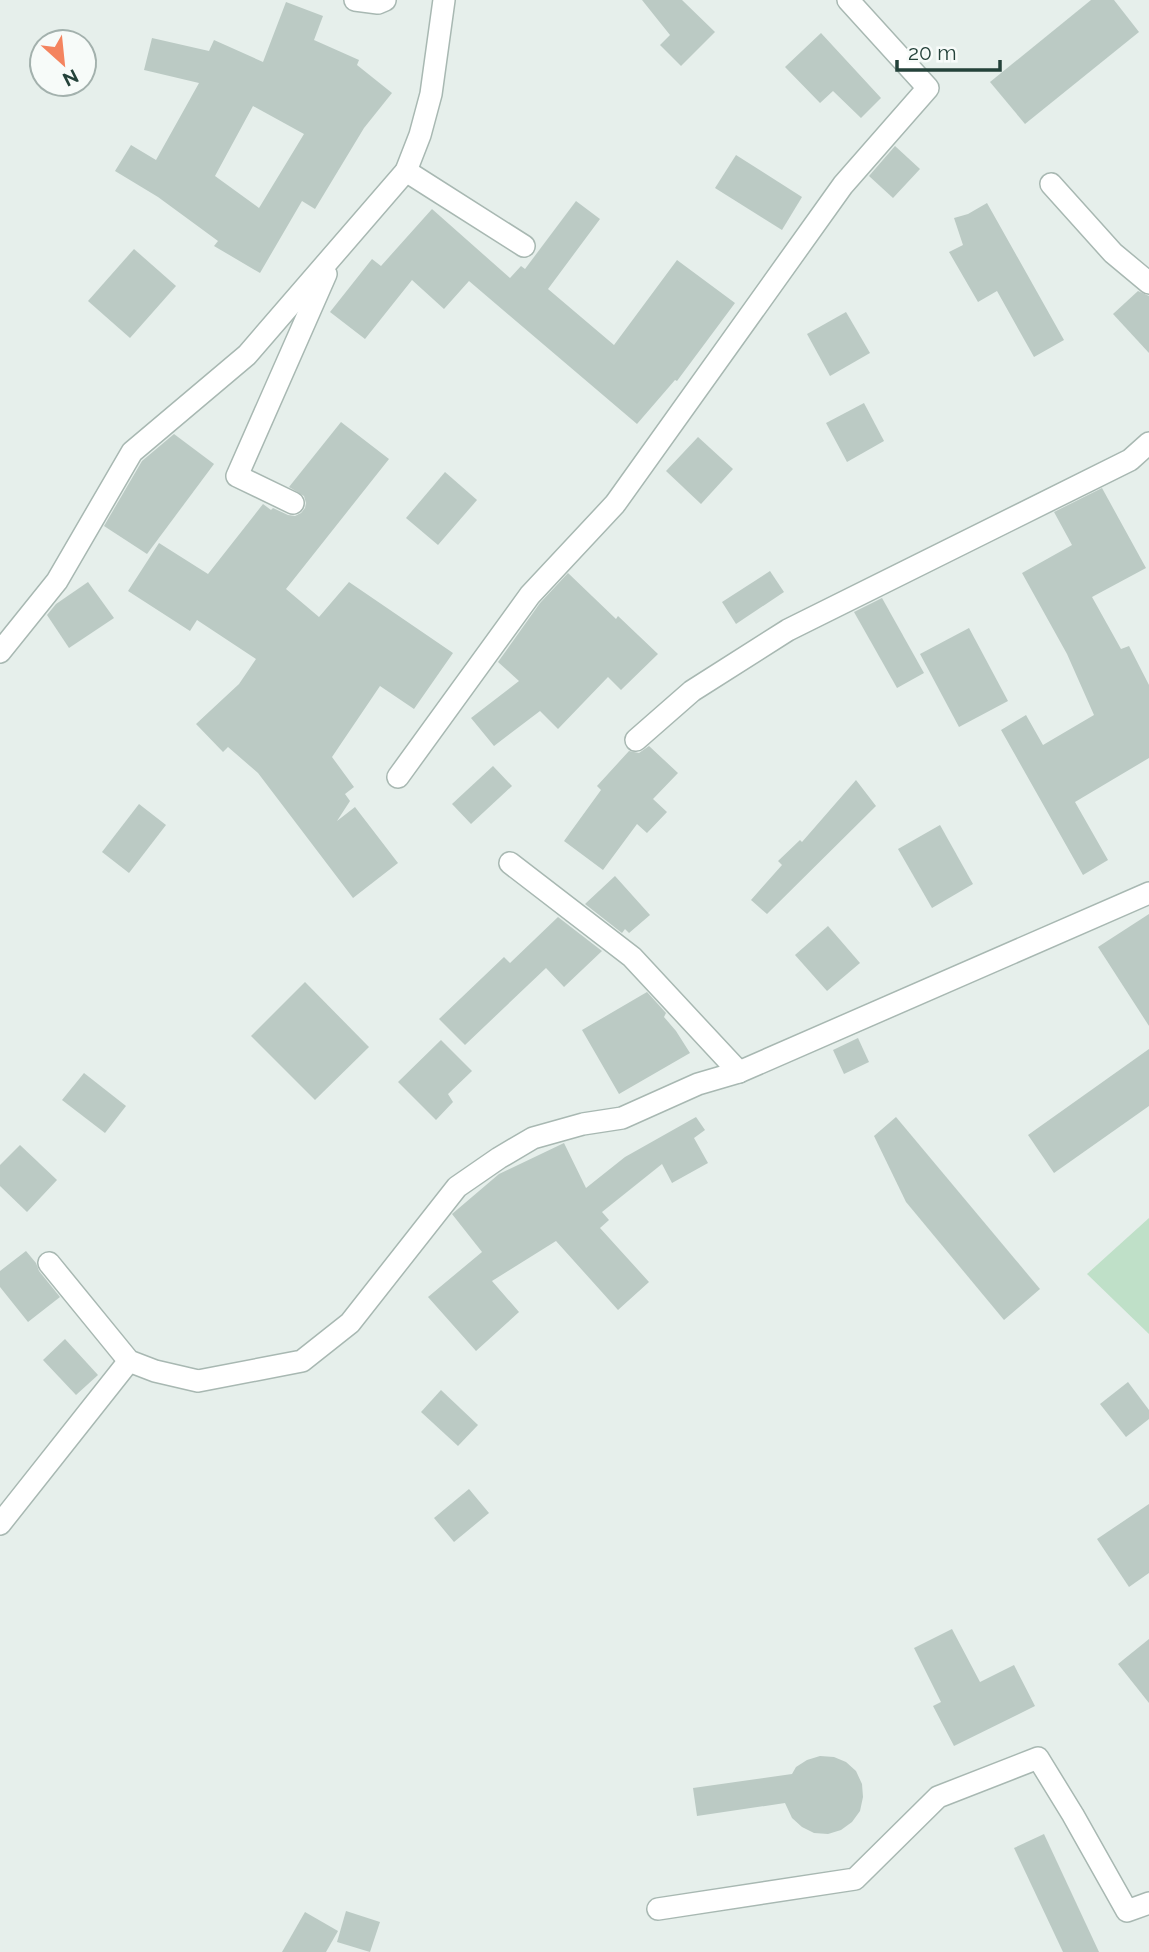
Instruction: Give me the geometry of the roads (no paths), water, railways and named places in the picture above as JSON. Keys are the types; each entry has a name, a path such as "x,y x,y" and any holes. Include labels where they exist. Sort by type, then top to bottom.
{"street":[{"path":"355,0 378,3 385,0"},
{"path":"0,652 57,581 132,452 247,355 406,171 421,135 431,94 444,0"},
{"path":"398,777 530,595 615,504 842,185 928,88 848,0"},
{"path":"406,171 524,246"},
{"path":"1051,184 1113,253 1149,284"},
{"path":"293,503 237,476 333,256"},
{"path":"636,740 692,691 788,630 1129,460 1149,443"},
{"path":"510,863 632,957 739,1072"},
{"path":"49,1263 129,1361 155,1371 198,1381 302,1361 351,1323 457,1187 533,1138 583,1124 622,1118 698,1084 739,1072 1149,892"},
{"path":"0,1524 129,1361"},
{"path":"658,1909 855,1879 937,1797 1038,1758 1127,1911 1149,1903"}]}
